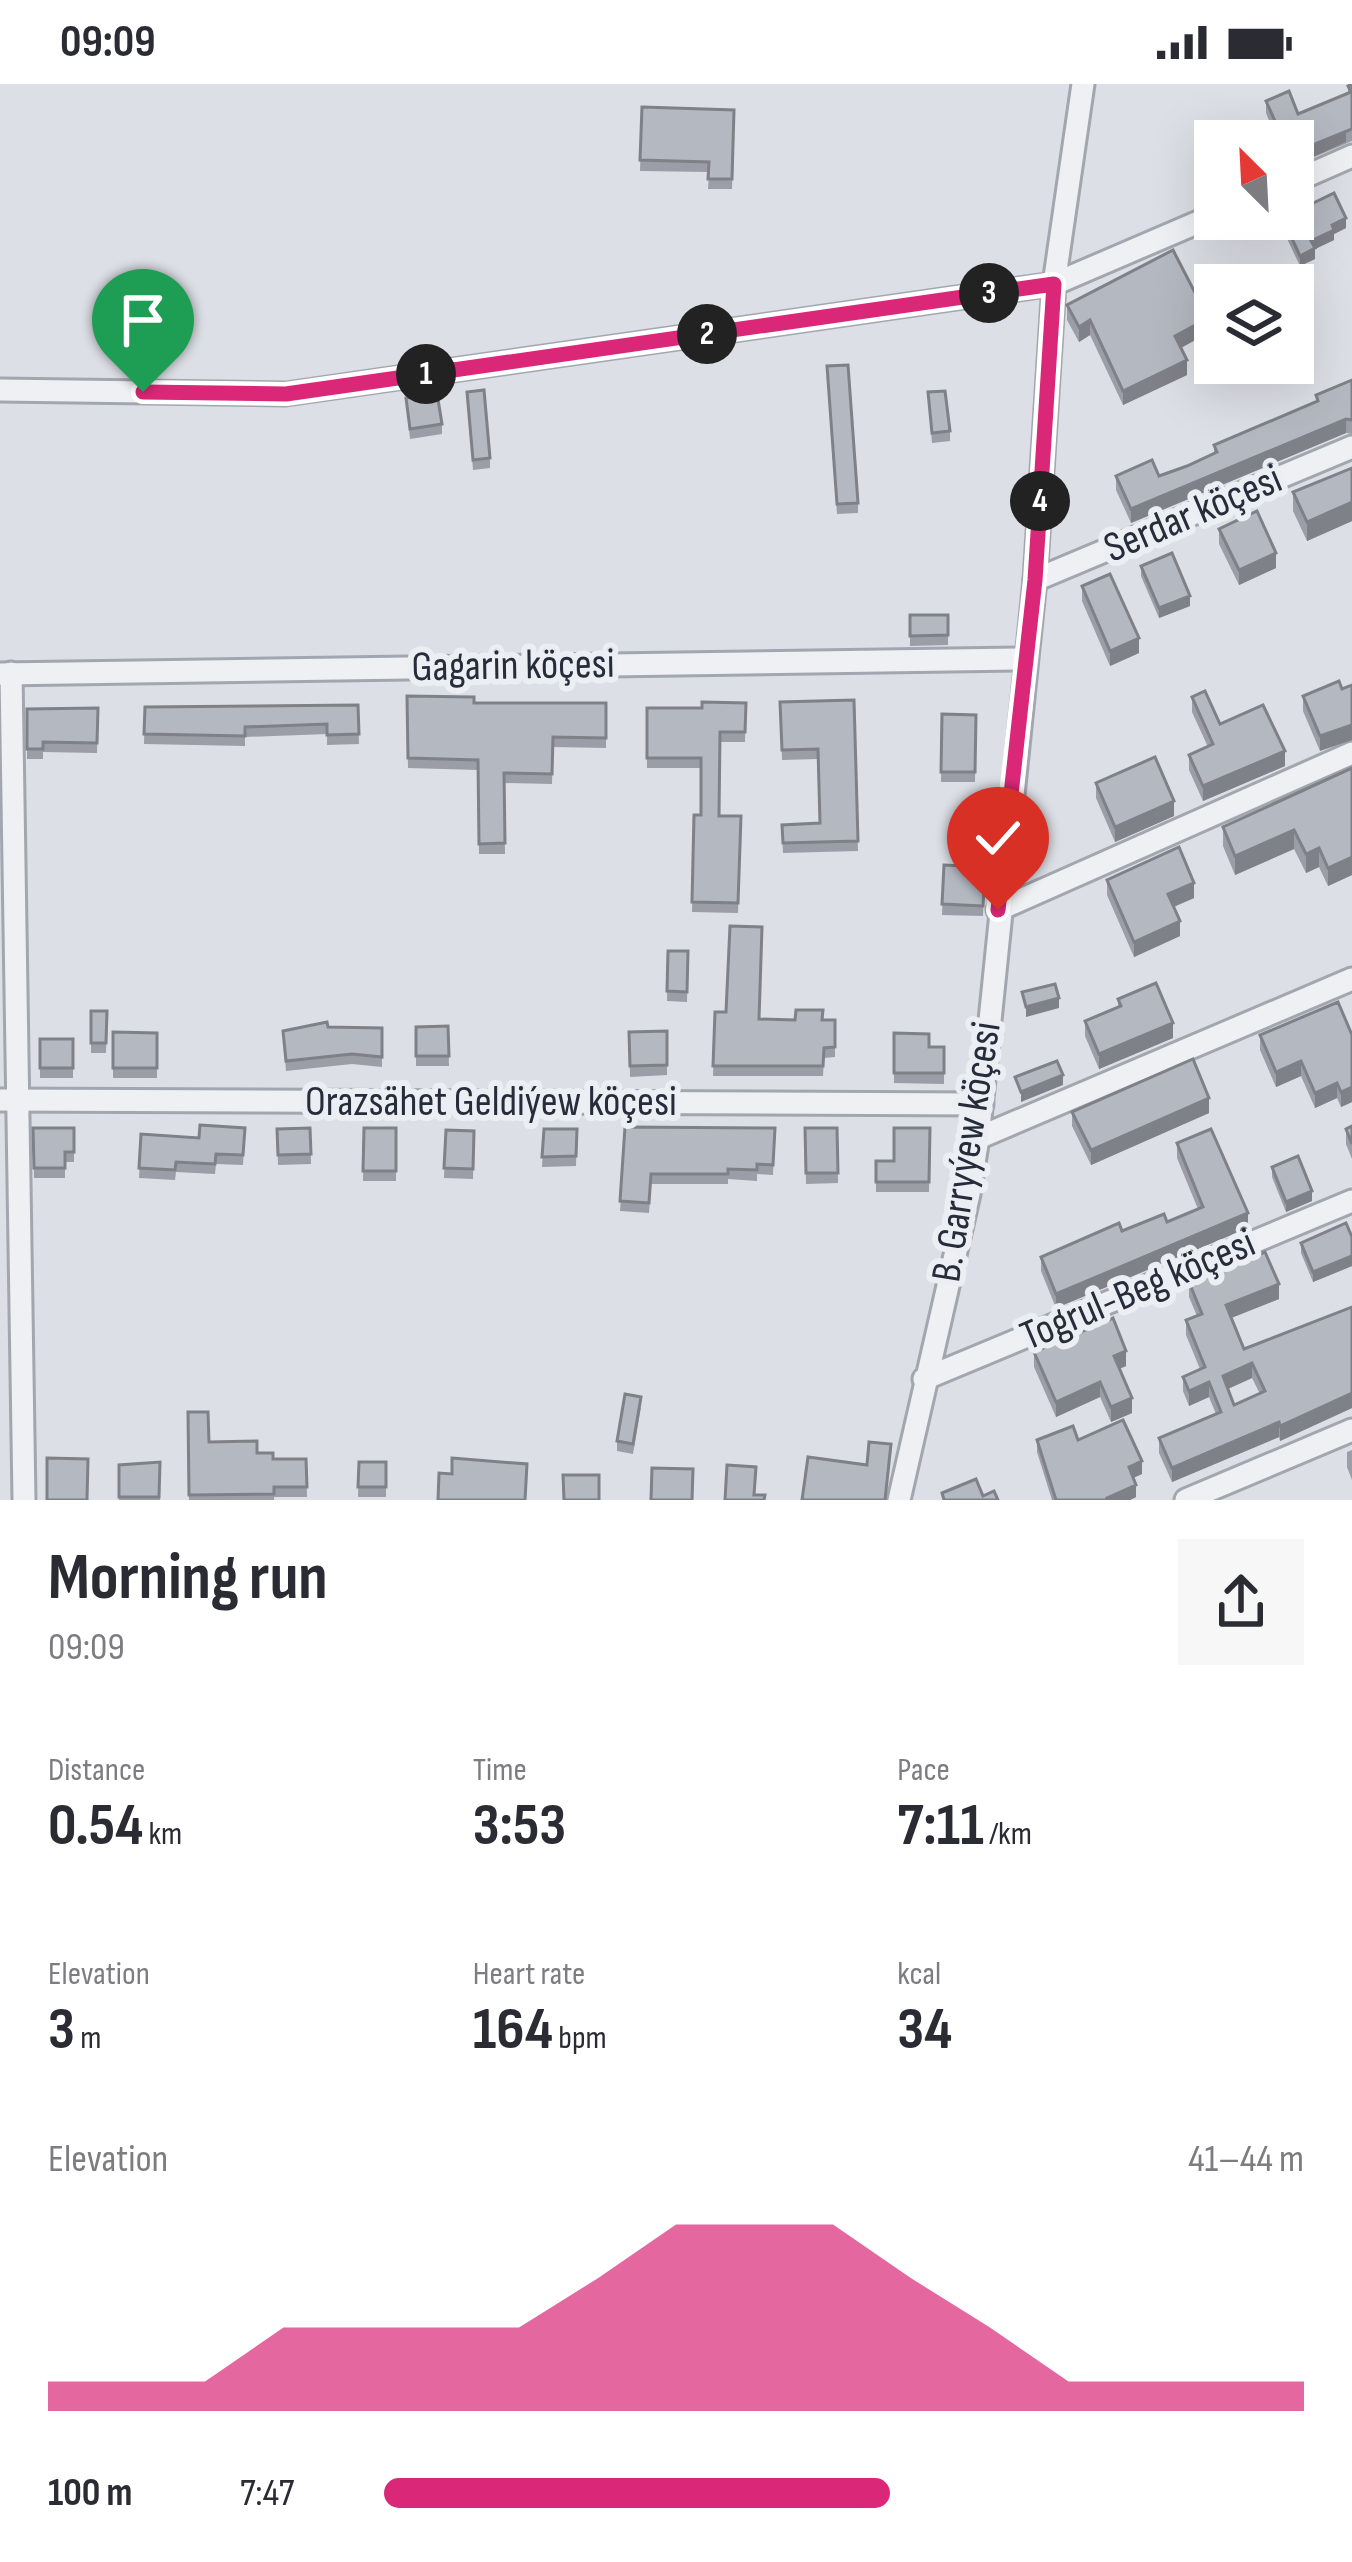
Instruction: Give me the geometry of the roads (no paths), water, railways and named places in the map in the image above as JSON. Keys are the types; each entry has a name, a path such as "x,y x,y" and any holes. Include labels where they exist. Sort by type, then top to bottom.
{"street":[{"name":"B. Garryýew köçesi","path":"899,1500 978,1138 1035,580 1054,284 1083,84"},
{"path":"1314,173 1352,156"},
{"path":"0,390 286,394 1054,284 1194,224"},
{"name":"Serdar köçesi","path":"1035,580 1352,447"},
{"name":"Gagarin köçesi","path":"6,673 1026,659"},
{"path":"6,673 9,1100 24,1500"},
{"path":"998,910 1352,753"},
{"path":"978,1138 1352,979"},
{"name":"Orazsähet Geldiýew köçesi","path":"9,1100 982,1104"},
{"name":"Togrul-Beg köçesi","path":"924,1378 1352,1202"},
{"path":"1186,1500 1352,1430"}]}
